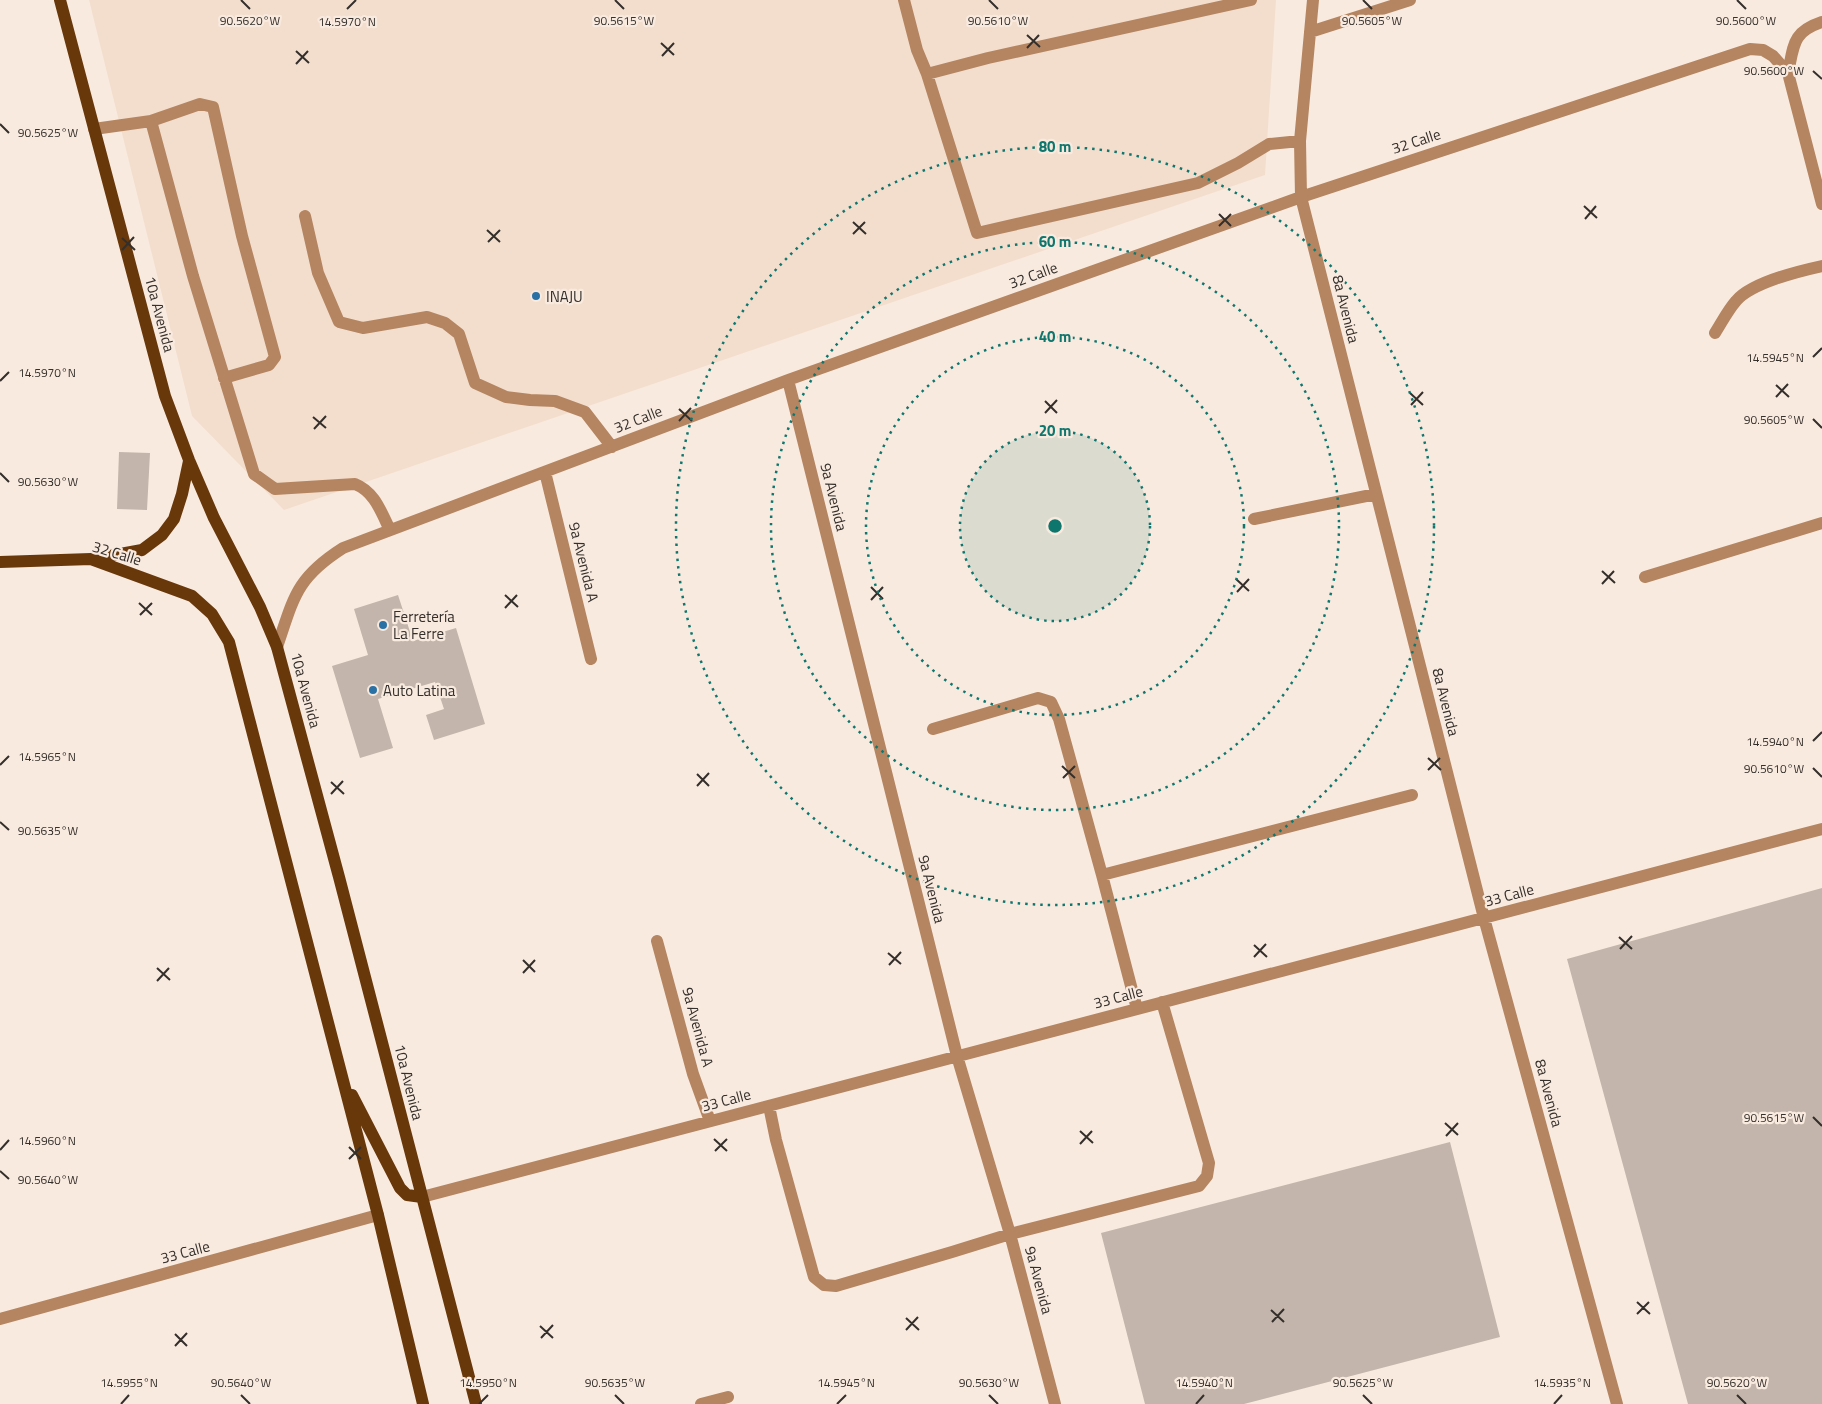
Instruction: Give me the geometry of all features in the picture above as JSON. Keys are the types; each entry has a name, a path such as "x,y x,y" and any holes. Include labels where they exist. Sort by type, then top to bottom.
{"main road":[{"name":"10a Avenida","path":"60,0 165,396 189,460 214,518 260,607 277,647 340,877 476,1404"},
{"path":"91,559 142,550 162,535 174,519 182,494 189,460"},
{"name":"32 Calle","path":"0,562 91,559 192,596 212,614 229,642 341,1073"},
{"path":"341,1073 400,1188 407,1195 422,1197"},
{"path":"341,1073 378,1215 423,1404"}],"street":[{"path":"904,0 917,50 927,74 977,233 1198,183 1238,163 1269,144 1300,141"},
{"path":"927,74 988,58 1251,0"},
{"name":"8a Avenida","path":"1313,0 1300,141 1301,196 1484,918 1617,1404"},
{"path":"1310,32 1410,0"},
{"path":"1822,22 1807,27 1798,36 1788,73 1822,204"},
{"name":"32 Calle","path":"277,647 294,596 306,577 323,560 343,548 390,530 788,380 1301,196 1750,49 1763,50 1773,56 1788,73"},
{"path":"94,129 151,121 200,104 213,107 242,236 275,356 269,365 224,378"},
{"path":"151,121 193,276 254,474 275,488 355,484 373,496 390,530"},
{"path":"305,216 318,273 339,322 363,328 427,317 444,322 459,334 475,383 506,396 530,400 555,401 585,412 612,447"},
{"path":"1715,333 1737,299 1751,288 1803,270 1822,266"},
{"name":"9a Avenida","path":"788,380 958,1056 1010,1234 1055,1404"},
{"name":"9a Avenida A","path":"545,472 591,659"},
{"path":"1254,519 1376,494"},
{"path":"1645,577 1822,523"},
{"path":"933,729 1038,698 1051,702 1059,720 1137,1009"},
{"path":"1102,875 1412,795"},
{"name":"33 Calle","path":"422,1197 1822,830"},
{"name":"9a Avenida A","path":"657,941 693,1074 710,1121"},
{"path":"769,1106 776,1140 814,1277 824,1285 836,1286 1010,1234 1199,1186 1207,1176 1208,1163 1162,1002"},
{"name":"33 Calle","path":"0,1319 378,1215"},
{"path":"701,1404 728,1397"}],"shaded area":[{"name":"INAJU","path":"89,0 1276,0 1265,175 284,510 192,416"}],"building":[{"path":"119,452 150,453 147,510 117,509"},
{"name":"Auto Latina","path":"398,595 413,641 456,628 485,724 434,740 426,715 444,709 435,682 378,699 393,748 360,758 332,666 368,655 354,609"},
{"path":"1822,888 1822,1404 1688,1404 1567,959"},
{"path":"1450,1142 1500,1337 1244,1404 1145,1404 1101,1233"}],"place":[{"name":"INAJU","path":"536,296"},
{"name":"Ferretería La Ferre","path":"383,625"},
{"name":"Auto Latina","path":"373,690"}]}
